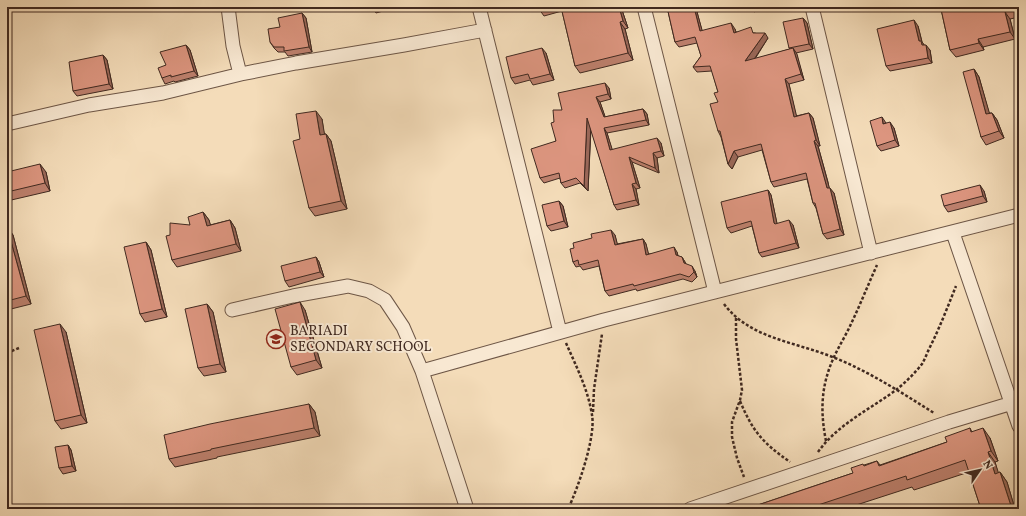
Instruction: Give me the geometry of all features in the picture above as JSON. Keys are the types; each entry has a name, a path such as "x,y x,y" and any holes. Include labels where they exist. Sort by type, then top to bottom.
{"street":[{"path":"228,7 233,46 240,74"},
{"path":"479,7 560,332"},
{"path":"644,7 715,292"},
{"path":"812,7 871,254"},
{"path":"7,124 89,104 163,93 296,62 404,45 485,30"},
{"path":"422,370 604,320 871,254 1019,215"},
{"path":"953,233 964,266 1016,402 1019,426"},
{"path":"232,310 293,296 348,286 370,291 385,300 403,327 422,370 467,509"},
{"path":"690,509 949,422 1016,402"}],"path":[{"path":"826,441 822,420 823,397 826,379 834,357 884,250"},
{"path":"740,400 747,418 757,434 768,445 809,470 818,452 826,441 861,412 896,390 922,363 935,337 964,266"},
{"path":"715,292 736,318 756,330 771,337 834,357 896,390 949,422"},
{"path":"736,318 736,339 742,390 732,422 732,437 737,458 748,490"},
{"path":"568,509 586,460 591,440 594,389 604,320"},
{"path":"560,332 588,396 593,417"},
{"path":"7,353 19,348"}],"building":[{"path":"561,7 619,7 623,21 620,22 628,53 575,66"},
{"path":"667,7 694,7 700,31 731,23 734,33 751,27 753,33 765,33 745,61 793,48 801,74 785,79 794,117 809,113 816,140 814,141 827,188 830,188 840,229 823,234 815,203 813,203 806,173 771,182 761,144 734,151 728,164 720,131 718,131 710,104 718,102 714,93 718,92 710,66 693,67 701,56 695,37 675,42"},
{"path":"950,7 1018,7 1018,9 1005,12 1010,32 978,39 979,43 950,50 941,9"},
{"path":"302,13 309,47 284,51 284,47 274,47 270,42 268,29 280,27 278,18"},
{"path":"803,18 809,44 789,48 783,22"},
{"path":"914,20 919,41 921,41 922,45 926,45 928,58 886,66 877,29"},
{"path":"186,45 194,71 162,78 158,68 166,65 160,52"},
{"path":"542,48 550,74 530,79 528,74 511,78 506,57"},
{"path":"103,55 109,84 73,91 69,62"},
{"path":"974,69 986,114 992,113 999,131 981,137 963,72"},
{"path":"605,83 608,94 596,97 604,117 643,109 646,120 604,128 610,150 657,138 661,151 653,153 655,168 629,157 636,183 632,184 636,200 614,205 587,118 584,186 576,178 561,183 559,173 540,178 531,149 556,141 551,123 554,122 553,110 562,110 558,93"},
{"path":"316,111 320,135 326,134 341,201 309,208 293,141 300,139 296,114"},
{"path":"882,117 883,124 890,122 895,140 877,146 870,121"},
{"path":"40,164 45,183 7,192 7,172"},
{"path":"980,185 983,196 944,206 941,195"},
{"path":"768,190 774,223 789,220 796,243 759,253 751,221 727,228 721,202"},
{"path":"559,201 564,221 547,226 542,205"},
{"path":"203,212 207,226 230,220 236,244 172,260 166,236 170,235 170,223 190,225 188,217"},
{"path":"7,227 26,296 7,301"},
{"path":"611,230 615,245 643,239 646,255 674,247 676,255 682,257 684,263 692,266 694,272 689,277 680,274 634,286 633,284 605,291 598,260 579,265 578,260 573,262 570,249 574,248 573,243 592,238 591,234"},
{"path":"146,242 162,309 140,314 124,247"},
{"path":"316,257 320,272 285,281 281,266"},
{"path":"300,302 316,360 291,367 275,309"},
{"path":"207,304 220,364 198,368 185,309"},
{"path":"60,324 81,415 55,421 34,330"},
{"path":"309,404 314,428 169,459 164,435"},
{"path":"970,428 971,432 983,428 991,451 988,452 995,474 1000,472 1012,509 983,509 982,506 980,506 965,460 907,480 906,476 806,509 746,509 853,473 851,468 863,464 864,466 877,461 879,466 947,442 945,437"},
{"path":"68,445 72,466 59,468 55,447"}],"place":[{"name":"BARIADI SECONDARY SCHOOL","path":"276,339"}]}
